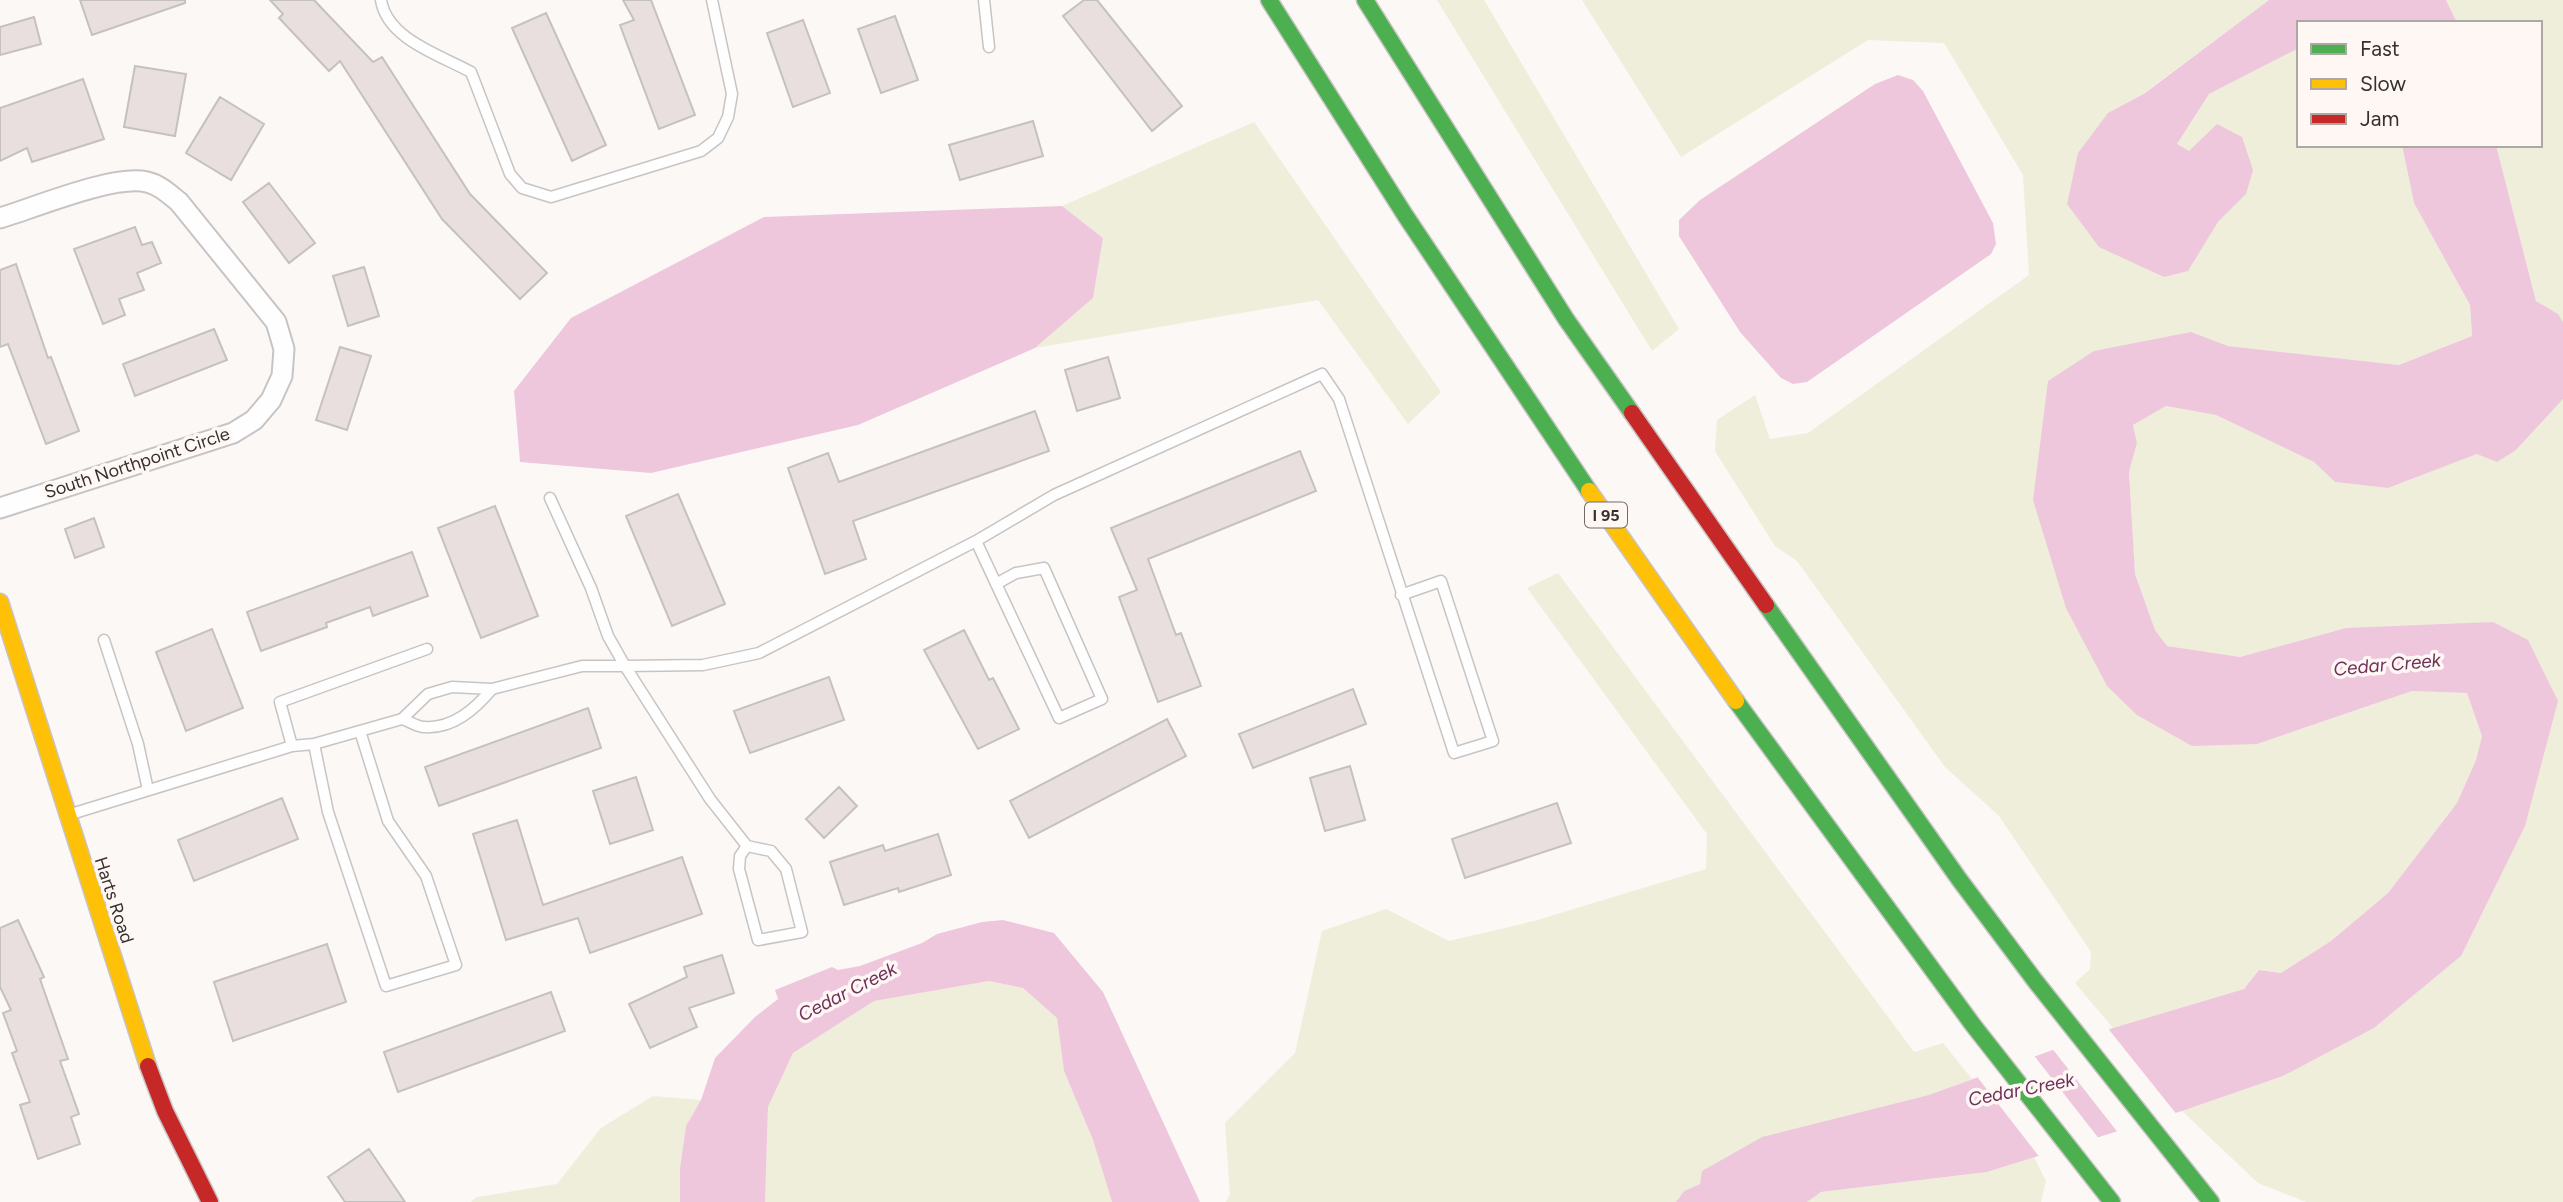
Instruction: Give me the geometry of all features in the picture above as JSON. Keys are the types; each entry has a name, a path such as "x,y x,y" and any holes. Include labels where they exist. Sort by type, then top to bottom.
{"main road":[{"name":"I 95","path":"1269,0 1351,132 1647,576 1965,1016 2108,1197"},
{"path":"1365,0 1566,319 1959,879 2036,982 2211,1202"},
{"name":"Harts Road","path":"0,602 141,1048 165,1111 210,1202"}],"street":[{"name":"South Northpoint Circle","path":"0,218 106,184 128,181 146,182 160,187 179,202 276,322 284,349 282,376 271,400 254,420 233,433 0,508"}],"lane":[{"path":"381,0 388,22 400,35 471,72 509,174 522,188 551,197 701,151 718,138 728,117 732,94 712,0"},
{"path":"984,0 989,47"},
{"path":"67,816 292,746 314,744 402,719 428,694 452,687 492,689 582,666 703,665 759,653 976,541 1054,495 1322,374 1339,399 1401,595 1454,753 1493,741 1441,581 1401,595"},
{"path":"550,498 591,588 608,636 625,666 710,799 747,846 771,851 786,870 802,932 758,940 738,869 740,856 747,846"},
{"path":"976,541 996,584 1059,718 1102,699 1044,568 1016,573 996,584"},
{"path":"104,640 138,744 148,790"},
{"path":"292,746 280,702 427,649"},
{"path":"402,719 423,727 450,722 475,709 492,689"},
{"path":"314,744 328,812 386,986 456,965 426,876 388,821 360,731"}],"green space":[{"path":"1437,0 1484,0 1679,329 1652,351"},
{"path":"1582,0 2269,0 2144,93 2108,113 2188,271 2218,222 2246,194 2177,144 2209,94 2297,49 2297,147 2402,147 2414,203 2470,305 2472,336 2399,365 2228,346 2191,332 2033,500 2257,744 2412,691 2467,693 2482,735 2476,760 2457,803 2388,893 2331,941 2281,973 2259,970 2244,989 2113,1028 2075,983 2090,969 2091,952 1999,816 1945,767 1797,561 1775,546 1715,451 1717,420 1755,395 1770,439 1808,433 2029,275 2023,175 1944,43 1868,40 1681,157"},
{"path":"2446,0 2563,0 2563,322 2558,314 2536,301 2497,147 2542,147 2542,21 2456,21"},
{"path":"1254,122 1441,392 1408,424 1318,300 1035,348 1093,298 1103,238 1062,206"},
{"path":"2563,399 2563,1202 2306,1202 2258,1183 2182,1111 2283,1076 2374,1028 2461,956 2557,701 2346,628 2240,657 2167,646 2155,630 2135,574 2129,472 2137,443 2133,425 2166,406 2216,415 2314,462 2335,482 2388,488 2477,454 2516,450"},
{"path":"1558,573 1914,1052 1943,1043 1972,1079 1700,1184 1684,1191 1676,1202 1226,1202 1230,1194 1225,1123 1295,1053 1322,931 1386,909 1449,941 1534,921 1706,869 1707,834 1527,588"},
{"path":"989,981 1023,988 1057,1018 1064,1071 1093,1140 1112,1202 765,1202 768,1107 793,1053 874,1001"},
{"path":"653,1096 701,1100 686,1126 680,1168 680,1202 471,1202 477,1197 557,1184 601,1128"},
{"path":"2034,1157 2046,1181 2041,1202 1807,1202 1821,1192 1987,1172"}],"water":[{"path":"2269,0 2446,0 2456,21 2297,21 2297,49 2209,94 2177,144 2189,151 2217,124 2242,137 2253,170 2246,194 2218,222 2188,271 2164,277 2099,247 2067,204 2078,153 2108,113 2145,93"},
{"path":"1898,75 1913,80 1923,91 1993,223 1996,244 1991,254 1807,382 1793,384 1781,378 1740,332 1679,236 1679,220 1700,200 1875,84"},
{"name":"Cedar Creek","path":"2402,147 2497,147 2536,301 2558,314 2563,322 2563,399 2516,450 2497,462 2477,454 2388,488 2335,482 2314,462 2216,415 2166,406 2133,425 2137,443 2129,472 2135,574 2155,630 2167,646 2240,657 2346,628 2493,622 2528,640 2558,701 2525,826 2461,956 2374,1028 2283,1076 2182,1111 1987,1172 1821,1192 1807,1202 1676,1202 1684,1191 1700,1184 1702,1171 1762,1137 1929,1095 2113,1028 2244,989 2259,970 2281,973 2331,941 2388,893 2457,803 2476,760 2482,736 2467,693 2412,691 2257,744 2192,746 2137,715 2107,686 2066,608 2033,500 2048,381 2094,351 2191,332 2228,346 2399,365 2472,336 2470,305 2414,203"},
{"path":"1062,206 1103,238 1093,298 1035,348 858,425 651,473 520,462 514,391 571,318 764,217"},
{"name":"Cedar Creek","path":"1003,920 1054,933 1103,992 1200,1202 1112,1202 1093,1140 1064,1071 1057,1018 1023,988 989,981 874,1001 793,1053 768,1107 765,1202 680,1202 680,1168 686,1126 701,1100 715,1058 755,1017 778,999 775,990 832,967 838,970 860,966 922,943 937,934 982,922"}],"pier":[{"path":"2106,1026 2178,1116 2119,1134 2051,1047"},
{"path":"2032,1053 2100,1140 2041,1159 1975,1074"}],"building":[{"path":"80,0 185,0 185,3 92,35"},
{"path":"270,0 314,0 373,62 382,57 470,194 547,273 520,299 442,219 340,61 329,71 279,18 283,14"},
{"path":"623,0 651,0 695,115 659,129 620,25 634,20"},
{"path":"1084,0 1097,0 1182,106 1152,131 1063,16"},
{"path":"546,13 606,145 572,161 512,28"},
{"path":"895,16 918,80 881,93 858,29"},
{"path":"34,17 41,44 0,55 0,27"},
{"path":"803,20 830,93 793,107 767,33"},
{"path":"135,66 186,74 175,136 124,127"},
{"path":"83,79 104,139 32,162 27,148 0,161 0,108"},
{"path":"220,97 264,124 231,180 186,153"},
{"path":"1033,121 1043,156 960,180 949,145"},
{"path":"269,183 315,243 289,263 243,202"},
{"path":"135,227 142,245 152,242 161,263 137,273 144,290 119,299 125,315 103,324 74,249"},
{"path":"16,264 48,358 51,357 79,431 46,444 8,344 0,347 0,270"},
{"path":"364,267 379,316 348,326 333,276"},
{"path":"214,329 227,360 135,396 123,364"},
{"path":"340,347 371,356 347,430 316,420"},
{"path":"1108,357 1120,398 1077,411 1065,370"},
{"path":"1035,411 1049,451 853,521 866,559 825,574 788,468 828,453 839,482"},
{"path":"1300,451 1316,491 1148,559 1176,635 1181,633 1201,686 1158,702 1119,597 1137,590 1111,528"},
{"path":"678,494 725,604 672,626 626,516"},
{"path":"495,506 538,616 481,638 438,528"},
{"path":"94,518 104,547 75,558 65,529"},
{"path":"412,552 428,596 373,616 370,607 326,623 327,627 261,651 247,612"},
{"path":"212,629 243,708 186,731 156,652"},
{"path":"964,630 989,680 993,678 1019,729 978,749 924,650"},
{"path":"829,677 844,720 750,753 734,711"},
{"path":"1353,689 1366,724 1253,768 1239,734"},
{"path":"588,708 601,748 439,806 425,767"},
{"path":"1167,719 1186,756 1029,838 1010,801"},
{"path":"1350,766 1365,820 1325,831 1310,778"},
{"path":"636,777 653,830 610,844 593,791"},
{"path":"839,787 857,806 824,838 806,819"},
{"path":"282,798 298,839 194,881 178,840"},
{"path":"1557,803 1571,843 1465,878 1452,839"},
{"path":"517,820 543,905 682,857 702,914 590,953 578,918 506,940 473,834"},
{"path":"938,834 951,875 899,892 898,888 844,905 830,862 883,845 885,851"},
{"path":"18,920 44,977 40,979 68,1059 60,1061 79,1114 71,1117 80,1144 38,1159 20,1105 30,1102 12,1053 17,1051 3,1013 11,1010 0,987 0,928"},
{"path":"327,944 346,1002 233,1041 214,982"},
{"path":"722,955 734,993 689,1008 697,1027 650,1048 629,1004 687,977 684,967"},
{"path":"551,992 565,1031 398,1092 384,1052"},
{"path":"369,1149 405,1202 345,1202 328,1177"}],"traffic: fast":[{"path":"1269,0 1405,215 1589,491"},
{"path":"1365,0 1566,319 1632,413"},
{"path":"1766,605 1959,879 2036,982 2211,1202"},
{"path":"1736,701 1973,1025 2112,1202"}],"traffic: slow":[{"path":"1589,491 1736,701"},
{"path":"0,602 148,1066"}],"traffic: jam":[{"path":"1632,413 1766,605"},
{"path":"148,1066 165,1111 210,1202"}]}
